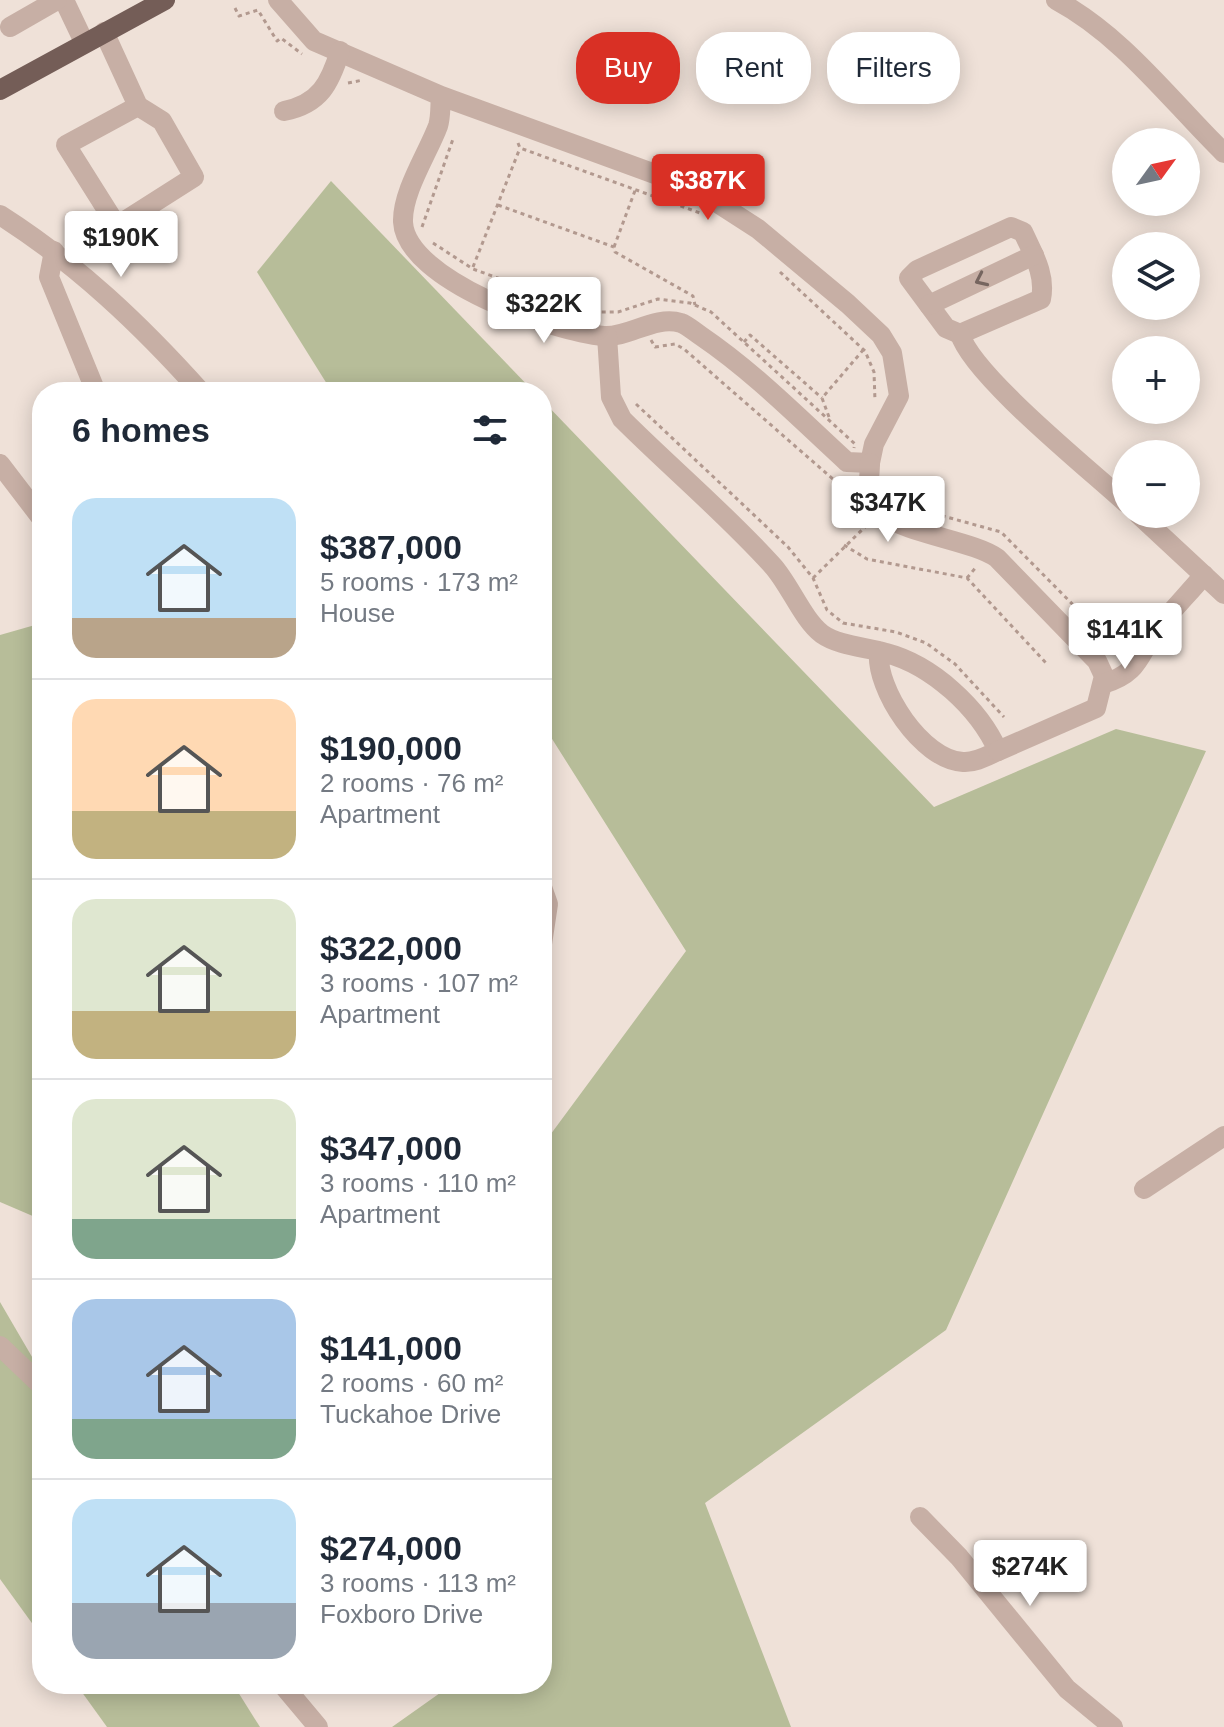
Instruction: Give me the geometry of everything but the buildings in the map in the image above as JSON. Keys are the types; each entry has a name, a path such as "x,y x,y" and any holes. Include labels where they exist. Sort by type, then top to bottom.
{"main road":[{"path":"0,90 159,1"}],"street":[{"path":"10,27 57,0"},
{"path":"64,0 84,42"},
{"path":"278,0 314,41 441,96 696,189 758,229 848,304 881,335 892,353 899,396 874,444 862,457 847,462 729,355 680,323 651,324 607,336 566,330 463,290 416,251 405,236 403,218 424,151 439,124 441,96"},
{"path":"1056,0 1081,14 1126,52 1224,153"},
{"path":"104,32 138,106 162,121 194,177 117,226 66,145 138,106"},
{"path":"284,111 303,108 315,99 330,82 340,51"},
{"path":"0,215 54,251 140,324 192,382"},
{"path":"962,341 1041,299 1044,283 1023,232 1011,227 917,270 909,278 946,328 962,341 992,380 1112,490"},
{"path":"54,251 49,277 92,382"},
{"path":"929,305 1034,255"},
{"path":"607,336 611,397 622,419 754,545 788,583 819,633 833,640 914,663 939,680 991,735 998,751"},
{"path":"862,457 870,502 878,513 899,524 982,547 997,558 1097,661 1103,684 1096,708 1087,714 963,762 949,759 920,738 894,708 877,667 879,651"},
{"path":"0,464 32,506"},
{"path":"1153,528 1224,594"},
{"path":"1103,684 1117,680 1138,665 1157,630 1204,575"},
{"path":"1144,1189 1224,1136"},
{"path":"0,1346 32,1376"},
{"path":"920,1517 959,1557 1067,1689 1113,1727"},
{"path":"290,1694 318,1727"}],"path":[{"path":"235,8 239,16 258,10 277,41 281,38 309,59"},
{"path":"418,238 456,129"},
{"path":"473,269 520,148 515,137"},
{"path":"520,148 636,188 712,219"},
{"path":"636,188 614,247 615,252 693,296 696,306"},
{"path":"498,205 614,247"},
{"path":"430,242 473,269 591,312 618,312 658,299 711,312 829,417 855,444 862,457"},
{"path":"779,271 864,349 874,372 875,401"},
{"path":"743,342 750,335 822,398 829,417"},
{"path":"650,337 655,347 675,344 684,349 827,477 841,483 854,502"},
{"path":"822,398 864,349"},
{"path":"636,404 788,547 813,578 827,610 843,623 896,632 926,643 955,664 1004,717"},
{"path":"813,578 844,545 867,525 875,524"},
{"path":"844,545 867,559 967,578 1047,664"}],"green space":[{"path":"331,181 524,382 326,382 257,272"},
{"path":"552,410 934,807 1116,729 1206,751 946,1330 705,1503 791,1727 392,1727 439,1694 552,1694 552,1132 686,951 552,739"},
{"path":"32,626 32,1216 0,1202 0,635"},
{"path":"0,1302 32,1357 32,1623 0,1579"},
{"path":"83,1694 239,1694 260,1727 107,1727"}]}
